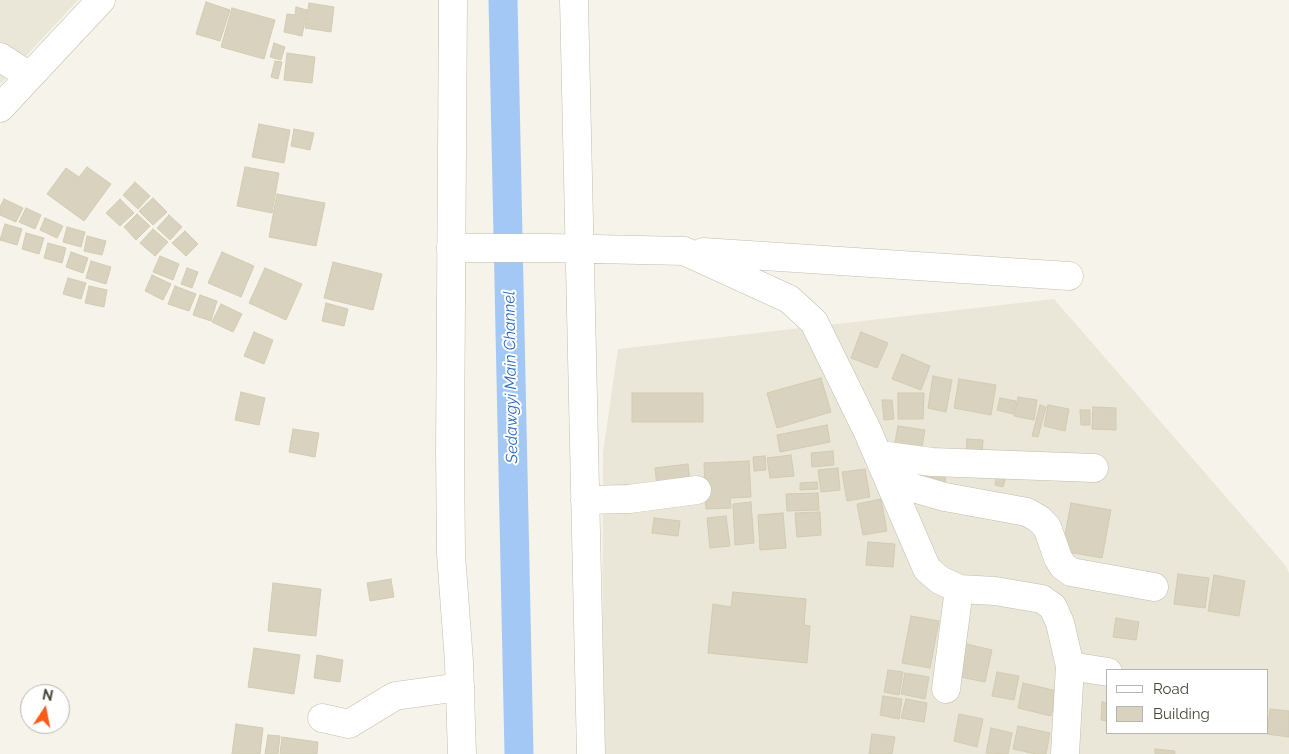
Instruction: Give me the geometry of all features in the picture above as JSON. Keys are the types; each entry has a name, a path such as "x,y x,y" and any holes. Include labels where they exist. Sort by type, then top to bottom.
{"street":[{"path":"0,108 101,0"},
{"path":"453,0 451,554 460,687 462,754"},
{"path":"574,0 591,754"},
{"path":"0,57 28,76"},
{"path":"451,248 579,248 684,251 1069,276"},
{"path":"684,251 789,299 814,322 846,391 867,430 927,569 940,580 959,589 995,591 1042,599 1053,607 1060,623 1070,666 1065,754"},
{"path":"867,430 887,456 904,485 945,497 1027,512 1039,519 1047,527 1058,558 1071,572 1154,587"},
{"path":"887,456 932,462 1094,468"},
{"path":"585,500 629,499 696,490"},
{"path":"946,689 959,589"},
{"path":"1070,666 1106,672"},
{"path":"322,718 349,724 395,696 460,687"}],"shaded area":[{"path":"0,0 78,0 0,84"},
{"path":"1054,299 1286,566 1289,573 1289,754 602,754 603,452 618,349"}],"building":[{"path":"206,2 230,10 220,41 196,34"},
{"path":"309,3 334,7 331,32 305,28"},
{"path":"296,7 307,10 302,36 284,32 287,14 295,15"},
{"path":"232,8 275,20 264,59 221,47"},
{"path":"274,43 285,47 281,60 270,57"},
{"path":"287,53 315,57 312,83 284,80"},
{"path":"275,61 282,62 278,79 271,77"},
{"path":"259,124 290,130 284,163 252,157"},
{"path":"294,129 314,133 310,150 291,146"},
{"path":"87,167 111,184 84,221 47,194 66,168 79,177"},
{"path":"245,167 279,173 272,213 237,206"},
{"path":"135,182 150,196 138,209 123,195"},
{"path":"277,194 325,203 316,246 269,237"},
{"path":"153,198 167,212 153,225 139,211"},
{"path":"4,199 23,208 16,222 0,215 0,207"},
{"path":"120,199 134,213 120,226 106,213"},
{"path":"26,208 41,215 35,229 19,222"},
{"path":"137,214 150,226 136,240 124,227"},
{"path":"169,215 182,227 170,240 157,228"},
{"path":"45,218 63,226 57,238 40,230"},
{"path":"5,224 22,229 17,245 0,240"},
{"path":"67,227 85,232 81,247 63,242"},
{"path":"153,229 168,242 155,256 140,243"},
{"path":"185,231 198,244 186,256 172,243"},
{"path":"26,233 44,238 39,254 22,249"},
{"path":"87,236 106,241 102,255 84,251"},
{"path":"48,243 66,248 62,263 44,258"},
{"path":"71,252 88,258 83,273 66,267"},
{"path":"222,252 254,266 241,297 208,283"},
{"path":"160,256 179,264 173,280 153,272"},
{"path":"91,261 111,267 106,284 86,278"},
{"path":"333,262 382,274 373,310 324,298"},
{"path":"187,268 198,272 192,288 181,284"},
{"path":"265,268 302,284 286,320 249,303"},
{"path":"152,275 171,284 163,300 145,291"},
{"path":"68,278 86,283 81,299 63,294"},
{"path":"89,286 107,290 104,307 85,303"},
{"path":"175,286 196,294 189,311 168,304"},
{"path":"200,295 217,301 211,321 193,315"},
{"path":"326,303 348,309 344,326 322,321"},
{"path":"221,304 242,314 233,332 212,322"},
{"path":"254,332 273,340 264,364 244,356"},
{"path":"861,332 888,343 877,368 851,358"},
{"path":"902,354 930,366 921,390 892,379"},
{"path":"933,376 952,380 946,412 928,408"},
{"path":"821,378 831,412 777,428 767,393"},
{"path":"959,379 996,385 991,415 954,408"},
{"path":"241,392 265,398 259,425 235,420"},
{"path":"632,393 703,393 703,422 632,422"},
{"path":"898,393 924,393 923,419 898,419"},
{"path":"1018,397 1037,400 1034,420 1014,416"},
{"path":"1000,398 1016,401 1013,414 997,410"},
{"path":"882,400 892,400 894,419 884,420"},
{"path":"1040,405 1046,407 1038,437 1032,436"},
{"path":"1048,405 1069,409 1065,431 1044,426"},
{"path":"1093,407 1116,408 1116,430 1092,429"},
{"path":"1080,410 1090,410 1090,425 1081,425"},
{"path":"827,425 830,442 780,452 777,435"},
{"path":"898,426 925,430 920,457 893,453"},
{"path":"293,429 319,433 315,457 289,452"},
{"path":"967,439 983,440 982,455 966,454"},
{"path":"833,451 834,465 812,467 811,453"},
{"path":"791,455 794,476 770,478 767,458"},
{"path":"765,456 766,470 754,471 753,457"},
{"path":"749,461 751,497 730,498 731,508 706,509 704,463"},
{"path":"688,464 690,484 657,487 655,468"},
{"path":"922,467 947,470 944,489 919,486"},
{"path":"838,468 840,490 821,492 818,470"},
{"path":"865,469 870,497 847,501 842,472"},
{"path":"997,475 1006,477 1003,487 995,485"},
{"path":"817,482 818,489 800,490 800,483"},
{"path":"818,493 819,510 787,511 786,494"},
{"path":"881,499 887,531 863,535 857,504"},
{"path":"751,502 754,543 735,545 733,504"},
{"path":"1071,503 1111,510 1102,558 1062,551"},
{"path":"820,512 821,535 797,537 795,513"},
{"path":"783,513 786,548 760,550 758,515"},
{"path":"726,516 730,546 710,548 707,518"},
{"path":"654,518 680,521 678,536 652,533"},
{"path":"868,542 895,544 893,567 866,565"},
{"path":"1178,574 1209,578 1205,608 1174,604"},
{"path":"1214,575 1245,581 1239,616 1208,611"},
{"path":"391,579 394,597 370,601 367,583"},
{"path":"273,583 321,589 316,636 268,631"},
{"path":"733,592 806,599 804,625 810,626 807,663 708,653 713,604 731,607"},
{"path":"911,616 939,621 930,668 902,663"},
{"path":"1116,618 1139,622 1136,640 1113,637"},
{"path":"958,642 992,650 985,682 951,675"},
{"path":"254,648 300,655 294,694 248,687"},
{"path":"317,655 343,660 340,682 314,678"},
{"path":"888,670 903,672 899,695 884,692"},
{"path":"997,672 1019,676 1014,700 992,696"},
{"path":"905,673 929,677 925,699 901,694"},
{"path":"1023,683 1057,691 1051,716 1018,708"},
{"path":"883,696 902,699 899,719 880,715"},
{"path":"906,699 927,703 924,722 901,718"},
{"path":"1102,702 1106,703 1106,721 1101,720"},
{"path":"1270,709 1289,711 1289,737 1267,734 1269,734"},
{"path":"959,714 983,719 977,747 954,741"},
{"path":"236,724 263,728 260,754 232,754"},
{"path":"1018,726 1050,733 1046,754 1013,749"},
{"path":"991,728 1012,733 1008,754 986,753"},
{"path":"872,734 895,737 892,754 869,754"},
{"path":"268,735 280,736 278,754 265,754"},
{"path":"282,737 318,742 317,754 280,754"},
{"path":"1155,749 1175,751 1175,754 1155,754"}],"waterway":[{"name":"Sedawgyi Main Channel","path":"503,0 519,754"}]}
